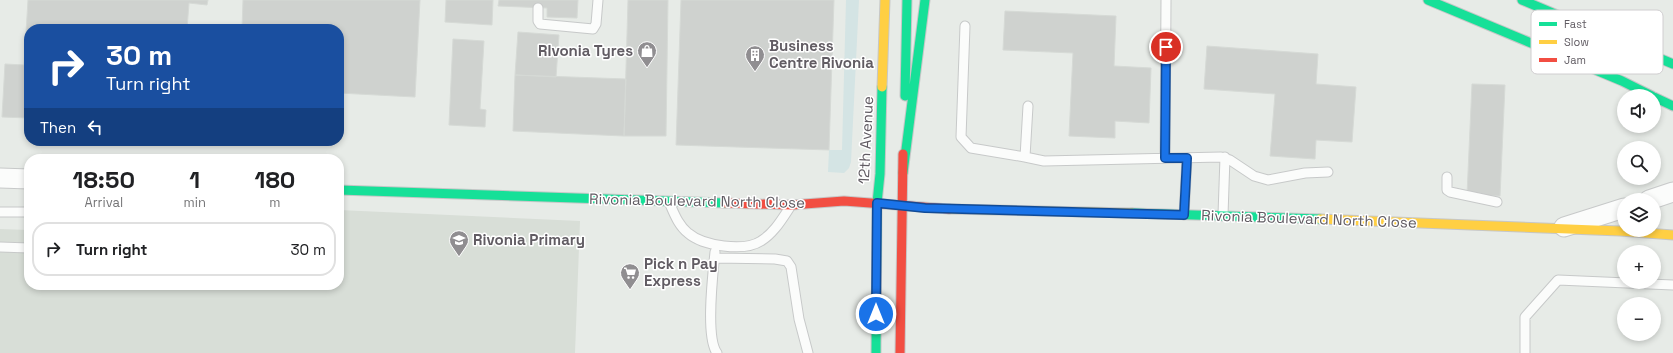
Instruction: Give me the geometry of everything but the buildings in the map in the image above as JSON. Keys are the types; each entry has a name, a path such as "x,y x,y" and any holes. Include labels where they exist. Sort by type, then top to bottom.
{"street":[{"name":"12th Avenue","path":"876,353 877,203 880,174 885,0"},
{"path":"900,353 907,0"},
{"path":"903,173 925,0"},
{"path":"1428,0 1531,43"},
{"path":"1522,0 1546,10"},
{"path":"1663,60 1673,64"},
{"path":"1605,74 1638,89"},
{"path":"1661,101 1673,106"},
{"path":"0,178 24,179"},
{"name":"Rivonia Boulevard North Close","path":"344,190 791,205 844,201 925,208 1223,215 1559,228 1673,235"},
{"path":"1661,196 1673,192"},
{"name":"Rivonia Boulevard North Close","path":"1559,228 1617,210"}],"lane":[{"path":"538,8 538,21 540,24 593,28 596,24 598,0"},
{"path":"1165,158 1166,0"},
{"path":"965,26 961,137 971,148 1044,161 1225,157 1254,176 1268,180 1305,173 1328,172"},
{"path":"1025,157 1028,106"},
{"path":"1223,215 1225,157"},
{"path":"1184,215 1187,158"},
{"path":"1447,177 1447,190 1450,192 1497,202"},
{"path":"669,201 679,224 688,234 699,240 716,245 746,246 759,243 769,235 791,205"},
{"path":"0,212 24,212"},
{"path":"716,245 710,326 714,349 717,353"},
{"path":"0,247 24,248"},
{"path":"714,258 775,259 787,261 791,267 799,319 808,353"},
{"path":"1524,353 1525,317 1558,280 1673,285"}],"shaded area":[{"path":"846,0 859,0 851,162 849,168 844,173 828,172 829,150 842,150"},
{"name":"Rivonia Primary","path":"344,210 580,221 575,353 0,353 0,229 24,230 24,290 344,290"}],"traffic: fast":[{"path":"905,96 907,0"},
{"path":"903,173 925,0"},
{"path":"1428,0 1531,43"},
{"path":"1522,0 1546,10"},
{"path":"1663,60 1673,64"},
{"path":"1605,74 1638,89"},
{"path":"876,353 877,203 880,174 882,87"},
{"path":"1661,100 1673,106"},
{"path":"344,190 725,203"},
{"path":"1132,213 1320,219"}],"traffic: slow":[{"path":"882,87 885,0"},
{"path":"949,209 1132,213"},
{"path":"1320,219 1620,231 1673,235"}],"traffic: jam":[{"path":"900,353 903,154"},
{"path":"725,203 791,205 844,201 949,209"}],"place":[{"name":"RIvonia Tyres","path":"647,68"},
{"name":"Business Centre Rivonia","path":"755,72"},
{"name":"Rivonia Primary","path":"459,257"},
{"name":"Pick n Pay Express","path":"630,290"}],"route":[{"path":"876,314 877,203 925,208 1184,215 1187,158 1165,158 1166,47"}]}
